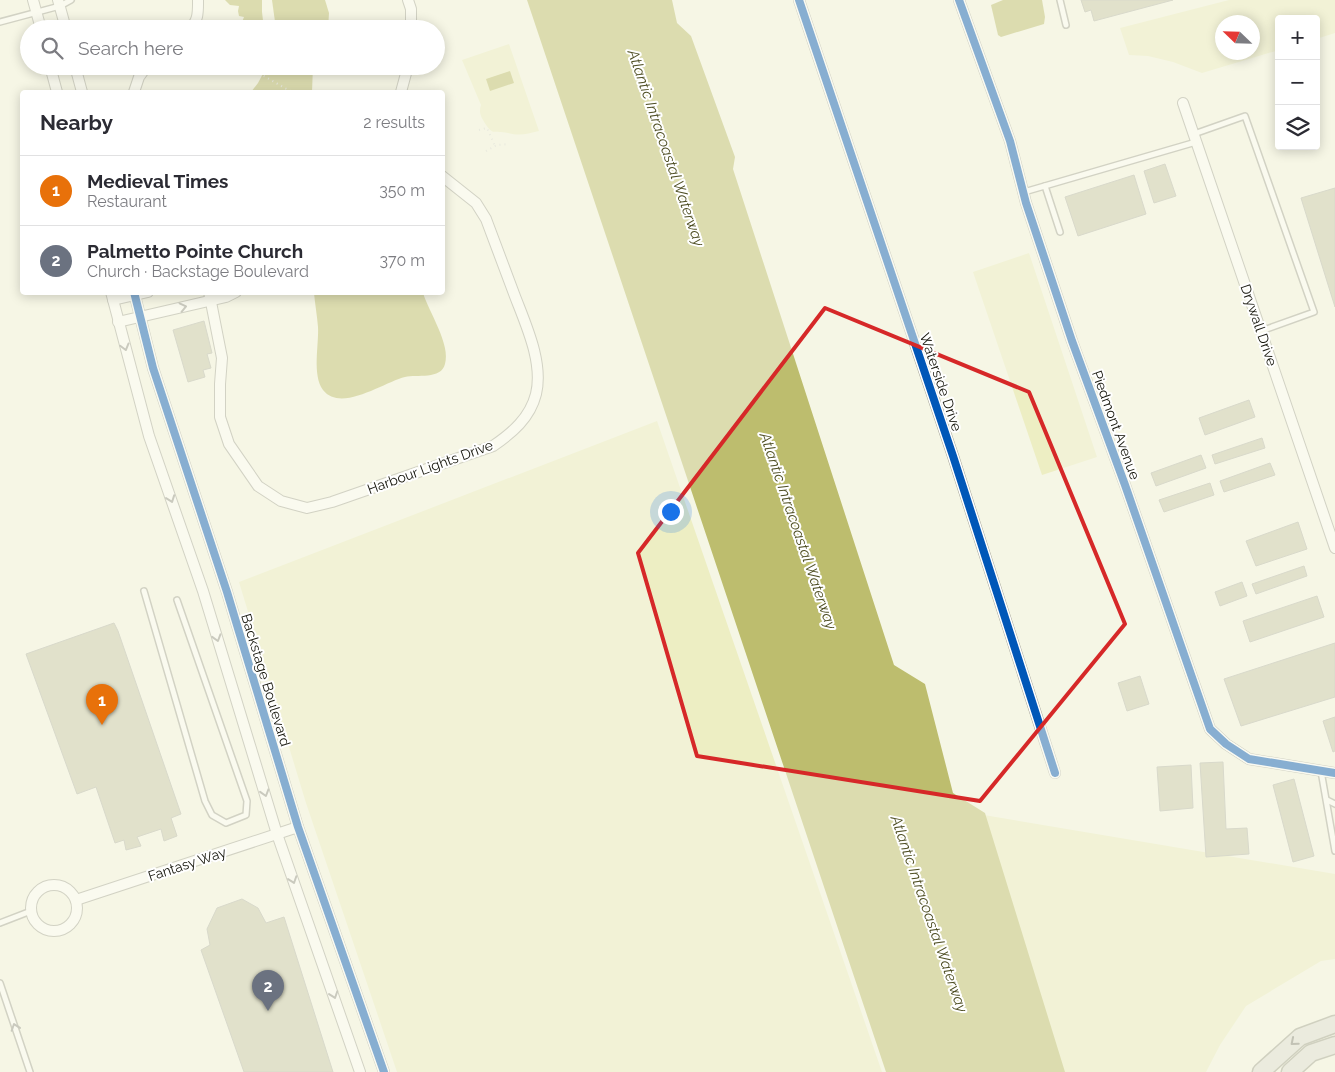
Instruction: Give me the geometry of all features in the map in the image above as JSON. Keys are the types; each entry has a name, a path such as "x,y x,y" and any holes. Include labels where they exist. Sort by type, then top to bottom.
{"highway":[{"path":"1261,1072 1300,1037 1335,1024"},
{"path":"1290,1072 1311,1053 1335,1045"}],"street":[{"path":"33,0 38,20"},
{"path":"195,20 198,13 198,0"},
{"path":"408,0 411,9 411,20"},
{"name":"Waterside Drive","path":"799,0 953,456 1055,773"},
{"name":"Piedmont Avenue","path":"959,0 1010,141 1024,192 1072,341 1125,485 1210,729 1226,744 1249,759 1335,773"},
{"path":"59,3 64,20"},
{"path":"52,75 56,90"},
{"path":"77,75 81,90"},
{"path":"135,90 140,75"},
{"path":"402,90 406,75"},
{"name":"Drywall Drive","path":"1183,103 1335,548"},
{"name":"Harbour Lights Drive","path":"210,296 222,358 220,417 229,444 258,486 281,501 307,508 332,502 493,446 512,433 528,414 536,394 537,379 533,345 486,219 476,203 445,178"},
{"name":"Backstage Boulevard","path":"134,295 153,368 227,592 298,827 384,1072"},
{"path":"118,322 210,296 226,297 230,295"},
{"path":"112,296 149,436 203,591 277,834 360,1072"},
{"name":"Fantasy Way","path":"76,900 298,827"},
{"path":"55,884 68,889 76,900 76,917 67,927 58,931 49,931 42,929 35,922 31,911 31,901 44,886 55,884"}],"lane":[{"path":"0,22 71,0"},
{"path":"1060,0 1066,25"},
{"path":"1024,192 1195,138 1244,116 1314,312 1261,331"},
{"path":"1045,186 1060,232"},
{"path":"144,591 205,801 212,816 226,823 246,815 247,801 177,600"},
{"path":"1321,771 1335,851"},
{"path":"1327,800 1335,804"},
{"path":"0,923 31,911"},
{"path":"0,983 30,1072"}],"path":[{"path":"262,75 288,90"},
{"path":"479,130 488,128 495,146"},
{"path":"486,151 501,144 509,144"}],"highlighted area":[{"path":"825,308 1029,392 1125,624 980,801 697,756 638,553"}],"green space":[{"path":"1229,0 1335,0 1335,33 1320,38 1320,15 1275,15 1275,51 1260,56 1260,15 1215,15 1215,60 1246,60 1202,73 1173,62 1148,56 1129,55 1120,28"},
{"path":"509,44 539,131 527,134 512,134 491,131 482,118 481,105 462,60"},
{"path":"1029,253 1097,457 1042,475 973,272"},
{"path":"657,421 882,1072 397,1072 306,803 239,582"},
{"path":"978,814 1335,874 1335,959 1321,961 1246,1006 1220,1045 1206,1072 1059,1072"}],"water":[{"path":"225,0 262,0 263,20 243,20 244,17 239,16 239,6 230,5"},
{"path":"272,0 325,0 329,13 329,20 275,20"},
{"name":"Atlantic Intracoastal Waterway","path":"527,0 672,0 677,23 691,36 735,157 733,169 894,665 925,684 953,793 985,813 1065,1072 886,1072"},
{"path":"1003,0 1042,0 1045,17 1044,24 1001,37 998,35 991,5"},
{"path":"510,71 514,83 490,91 486,79"},
{"path":"262,75 313,75 312,90 253,90"},
{"path":"314,295 424,295 442,338 446,356 445,364 443,369 434,374 405,377 363,394 340,398 331,396 323,390 318,376 318,327"}],"building":[{"path":"1081,0 1173,0 1094,21 1091,10 1085,12"},
{"path":"1165,164 1176,196 1154,203 1144,171"},
{"path":"1134,175 1146,214 1078,236 1065,197"},
{"path":"1335,188 1335,307 1301,198"},
{"path":"204,321 212,353 207,354 211,368 203,370 205,377 188,382 173,330"},
{"path":"1249,400 1255,417 1205,435 1199,418"},
{"path":"1262,438 1265,448 1215,464 1212,455"},
{"path":"1201,455 1206,468 1156,486 1151,473"},
{"path":"1270,463 1275,475 1224,492 1220,481"},
{"path":"1210,483 1214,495 1164,512 1159,500"},
{"path":"1298,522 1307,549 1256,566 1246,541"},
{"path":"1304,566 1307,576 1256,594 1252,584"},
{"path":"1242,582 1247,596 1220,606 1215,592"},
{"path":"1317,596 1324,617 1250,642 1243,621"},
{"path":"114,623 181,814 171,818 177,836 164,841 161,829 137,837 141,846 126,850 124,840 115,843 96,787 77,794 26,654"},
{"path":"1335,643 1335,697 1241,726 1224,679"},
{"path":"1140,676 1149,704 1127,711 1118,683"},
{"path":"1335,717 1335,751 1333,752 1323,721"},
{"path":"1223,762 1226,829 1247,828 1249,854 1206,857 1200,763"},
{"path":"1191,765 1193,808 1160,811 1157,767"},
{"path":"1294,779 1314,856 1293,862 1273,785"},
{"path":"242,899 258,908 266,923 284,917 333,1072 244,1072 201,950 210,945 207,929 217,908"}],"cycle path":[{"path":"799,0 953,456 1055,773"},
{"path":"959,0 1010,141 1026,203 1072,341 1125,485 1210,729 1226,744 1249,759 1335,773"},
{"path":"135,295 153,368 227,592 298,827 384,1072"}],"place":[{"name":"Medieval Times","path":"102,725"},
{"name":"Palmetto Pointe Church","path":"268,1011"}]}
